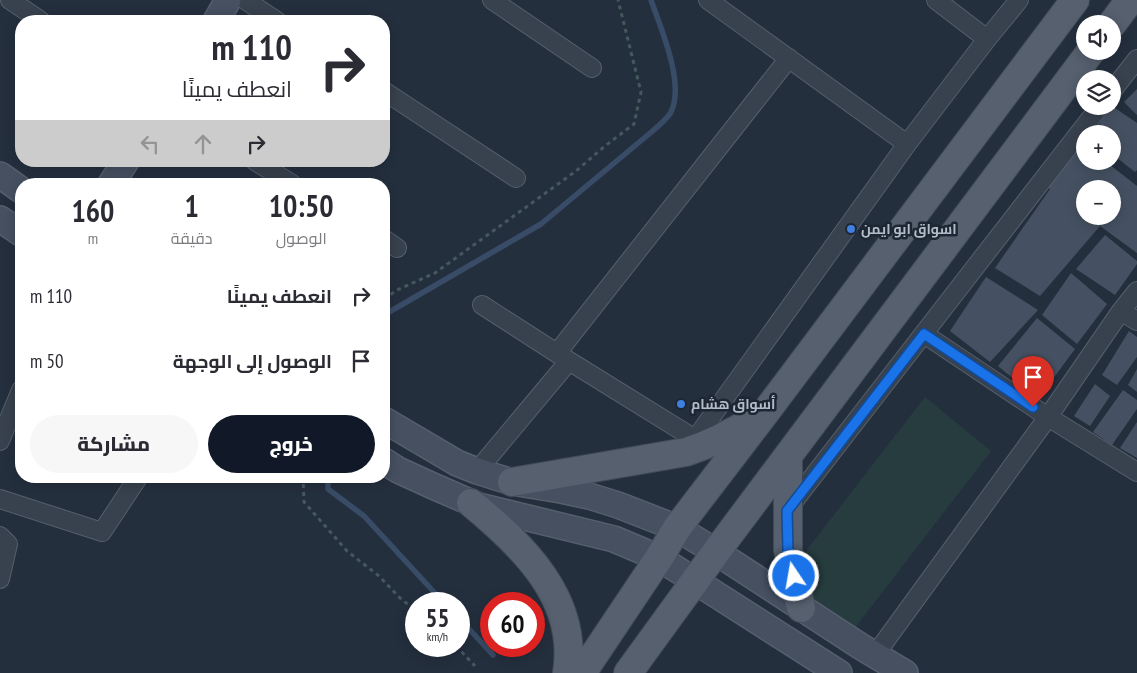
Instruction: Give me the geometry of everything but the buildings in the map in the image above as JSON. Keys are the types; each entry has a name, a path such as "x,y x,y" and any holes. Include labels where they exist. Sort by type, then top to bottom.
{"main road":[{"path":"219,15 228,0"},
{"path":"582,673 677,528 1075,0"},
{"path":"1119,15 1130,0"},
{"path":"628,673 716,552 1084,60"},
{"path":"115,178 122,167"},
{"path":"0,175 15,186"},
{"path":"0,218 15,229"},
{"path":"512,482 690,446 707,445 733,433 765,413"},
{"path":"390,424 457,463 477,471 512,482 589,496 677,528 905,673"},
{"path":"788,456 788,550 801,608"},
{"path":"390,465 471,503 614,539 659,558 839,673"},
{"path":"471,503 512,539 536,565 549,585 558,604 568,641 567,673"}],"street":[{"path":"10,0 32,15"},
{"path":"245,0 268,15"},
{"path":"492,0 592,68"},
{"path":"708,0 907,144"},
{"path":"936,0 987,39"},
{"path":"482,305 563,357 690,446 907,144 1019,0"},
{"path":"477,471 789,58"},
{"path":"1121,79 1137,59"},
{"path":"390,95 516,178"},
{"path":"787,511 1093,115"},
{"path":"265,167 282,178"},
{"path":"875,655 1137,291"},
{"path":"1121,312 1137,321"},
{"path":"924,334 1048,417 1137,472"},
{"path":"0,441 5,413 15,399"},
{"path":"0,499 102,532 134,483"},
{"path":"0,536 8,544 0,579"}],"path":[{"path":"390,295 435,273 458,257 576,172 605,146 634,124 641,92 618,0"},
{"path":"303,483 304,502 347,551 379,576 405,602"},
{"path":"466,657 475,666"}],"green space":[{"path":"925,397 991,451 851,633 779,586"}],"waterway":[{"path":"390,312 541,224 668,116 675,100 673,71 670,56 651,0"},
{"path":"328,483 328,489 364,516 434,592"},
{"path":"470,630 480,641"}],"place":[{"name":"اسواق ابو ايمن","path":"851,229"},
{"name":"أسواق هشام","path":"681,404"}],"route":[{"path":"794,576 788,550 787,511 924,334 1033,407"}]}
